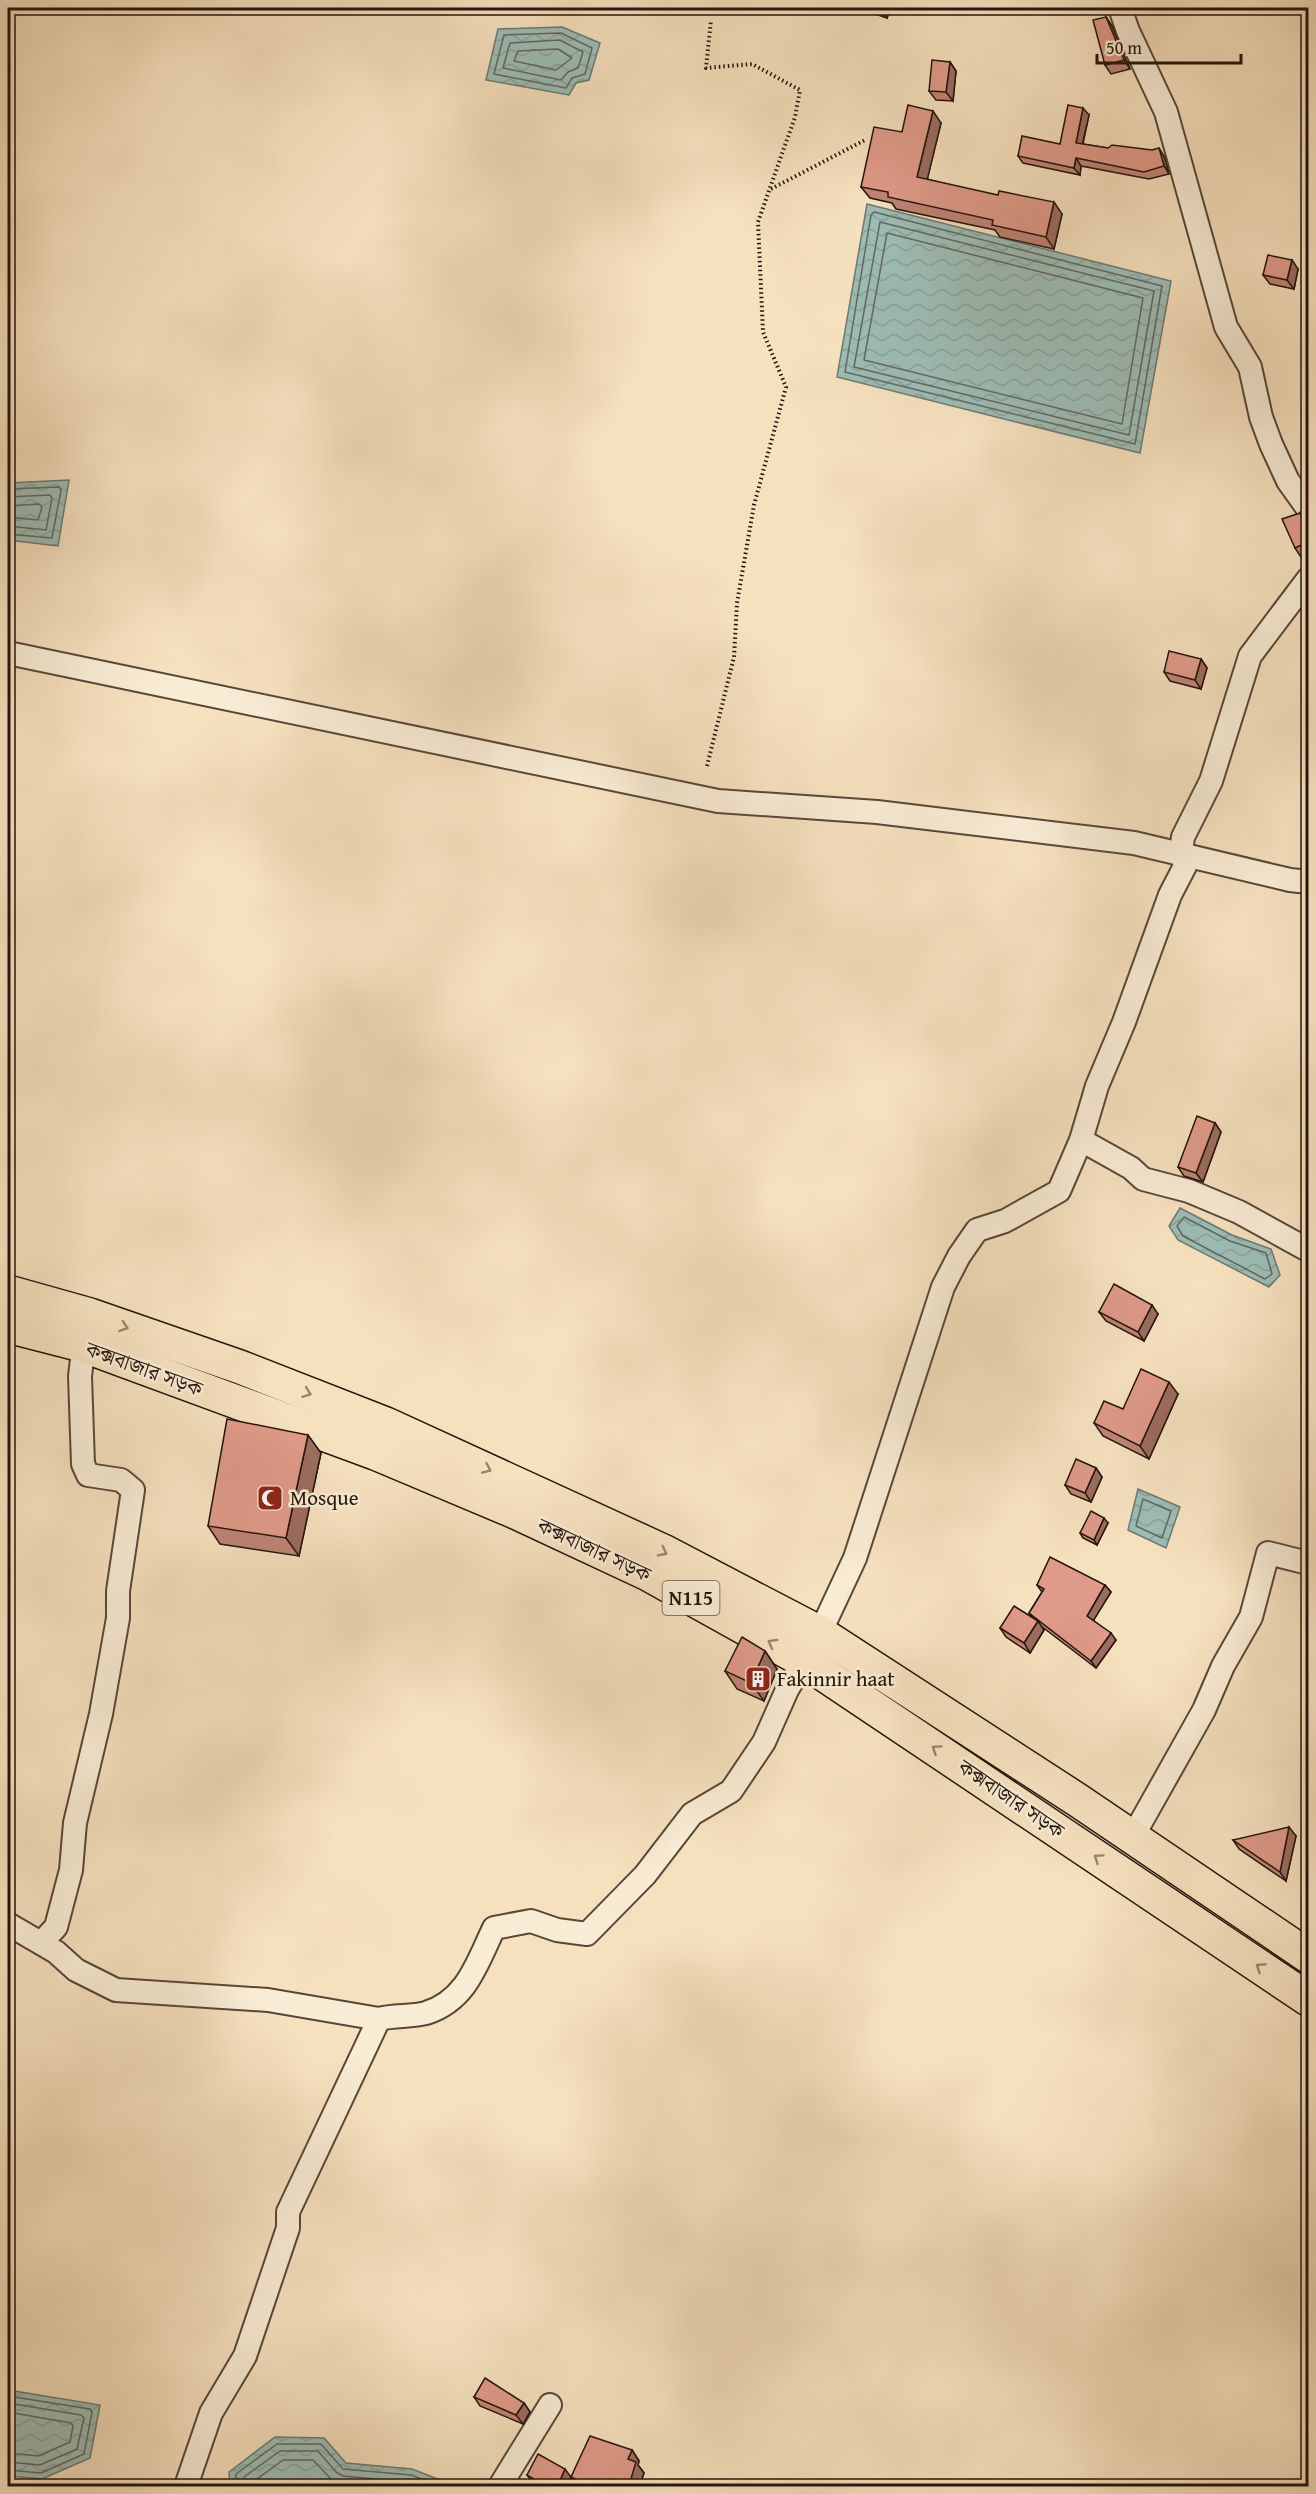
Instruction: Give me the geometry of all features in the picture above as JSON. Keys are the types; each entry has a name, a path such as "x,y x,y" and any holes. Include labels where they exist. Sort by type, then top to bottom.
{"highway":[{"name":"কক্সবাজার সড়ক","path":"8,1292 86,1330 513,1511 648,1574 804,1661 1308,1999"},
{"name":"কক্সবাজার সড়ক","path":"8,1326 86,1330 240,1367 386,1424 663,1551 820,1633 1079,1801 1308,1956"}],"street":[{"path":"1120,8 1166,112 1226,327 1250,367 1261,417 1270,444 1288,481 1308,509"},
{"path":"820,1633 855,1558 943,1287 959,1256 977,1230 1005,1221 1059,1191 1082,1140 1097,1086 1124,1022 1170,895 1185,866 1181,852 1183,837 1211,781 1250,656 1308,579"},
{"path":"8,653 718,801 877,812 1134,843 1181,852 1290,880 1308,882"},
{"path":"1082,1140 1131,1168 1143,1179 1189,1191 1239,1212 1308,1250"},
{"path":"41,1943 56,1927 71,1870 75,1823 101,1714 117,1629 118,1591 133,1490 121,1480 88,1475 83,1464 80,1414 86,1330"},
{"path":"1131,1838 1204,1710 1223,1666 1251,1617 1268,1553 1308,1563"},
{"path":"8,1924 56,1952 76,1970 116,1990 268,2000 379,2019 424,2013 452,2002 472,1974 494,1928 531,1921 557,1930 587,1934 645,1875 692,1814 731,1791 764,1742 787,1690 804,1661"},
{"path":"186,2487 211,2413 245,2356 288,2229 288,2212 379,2019"},
{"path":"500,2487 550,2405"}],"path":[{"path":"707,766 734,657 737,603 754,505 786,387 763,332 758,222 795,117 800,90 752,64 706,68 711,20"},
{"path":"770,189 865,140"}],"water":[{"path":"562,27 600,43 589,80 576,83 569,95 486,80 498,29"},
{"path":"867,204 1171,281 1140,453 837,377"},
{"path":"69,480 58,546 8,540 8,483"},
{"path":"1180,1208 1232,1235 1271,1249 1280,1275 1269,1287 1178,1240 1169,1226"},
{"path":"1138,1489 1180,1507 1166,1548 1128,1530"},
{"path":"8,2390 100,2405 90,2458 42,2479 8,2476"},
{"path":"275,2437 324,2438 346,2463 412,2469 438,2479 432,2486 230,2486 229,2472"}],"building":[{"path":"1106,17 1124,60 1105,65 1093,20"},
{"path":"932,60 950,62 946,92 929,91"},
{"path":"908,105 933,111 917,177 998,195 999,191 1054,202 1046,237 992,225 993,220 888,197 888,192 861,187 874,127 902,132"},
{"path":"1068,105 1083,108 1076,143 1108,148 1112,145 1152,150 1159,148 1164,166 1144,172 1076,158 1074,168 1018,156 1022,136 1060,144"},
{"path":"1268,255 1292,260 1287,280 1263,275"},
{"path":"1300,513 1308,531 1308,542 1295,548 1282,519"},
{"path":"1169,651 1201,659 1195,680 1164,672"},
{"path":"1197,1116 1215,1123 1196,1173 1178,1167"},
{"path":"1114,1284 1152,1305 1138,1332 1099,1312"},
{"path":"1141,1369 1169,1382 1140,1446 1094,1423 1104,1401 1123,1409"},
{"name":"Mosque","path":"227,1419 308,1435 286,1538 208,1526"},
{"path":"1076,1459 1096,1468 1085,1493 1065,1485"},
{"path":"1091,1511 1104,1518 1094,1540 1080,1533"},
{"path":"1050,1557 1105,1585 1087,1616 1111,1633 1091,1661 1029,1613 1044,1589 1037,1585"},
{"path":"1014,1606 1038,1621 1024,1643 1000,1628"},
{"path":"742,1637 765,1651 751,1683 725,1671"},
{"path":"1289,1827 1280,1872 1233,1840"},
{"path":"485,2378 524,2403 516,2415 474,2397"},
{"path":"590,2436 632,2450 628,2459 636,2462 630,2482 643,2487 592,2487 571,2477"},
{"path":"538,2454 565,2469 557,2487 547,2487 527,2475"}],"place":[{"name":"Mosque","path":"270,1498"},
{"name":"Fakinnir haat","path":"758,1679"}]}
